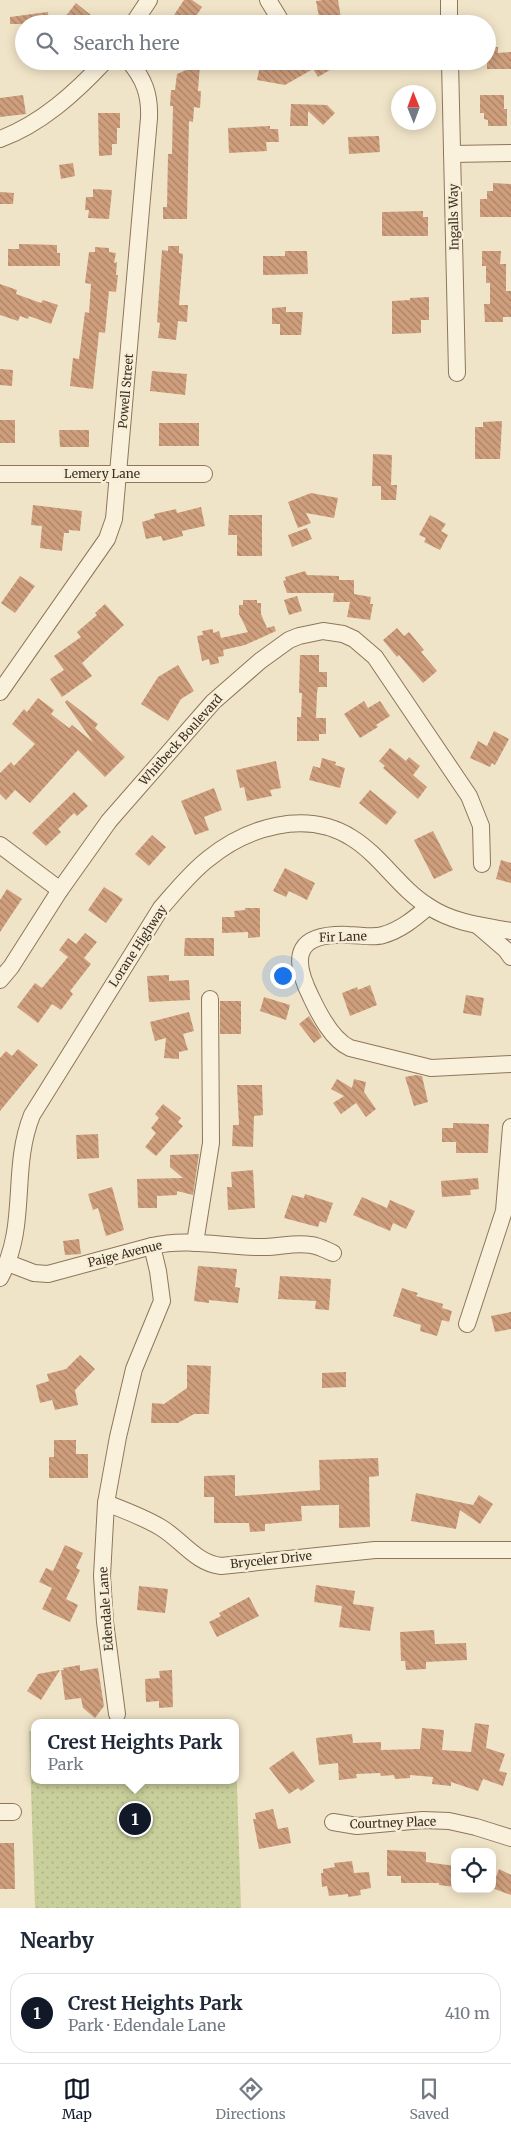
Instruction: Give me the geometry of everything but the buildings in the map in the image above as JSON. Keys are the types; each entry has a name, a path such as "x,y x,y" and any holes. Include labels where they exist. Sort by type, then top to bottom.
{"street":[{"path":"138,15 149,0"},
{"path":"268,0 277,15"},
{"path":"449,0 449,15"},
{"path":"0,139 18,132 50,112 84,84 97,70"},
{"name":"Powell Street","path":"0,692 107,539 114,519 150,100 146,87 135,70"},
{"name":"Ingalls Way","path":"450,70 457,373"},
{"path":"452,154 511,153"},
{"name":"Lemery Lane","path":"0,474 204,474"},
{"name":"Whitbeck Boulevard","path":"0,980 11,967 60,890 109,821 213,702 277,647 299,636 323,631 343,634 354,639 376,657 469,796 481,826 482,864"},
{"name":"Lorane Highway","path":"3,1270 18,1223 21,1152 32,1116 161,908 185,880 208,859 228,845 272,826 312,823 328,826 352,838 368,850 411,894 428,907 449,918 511,931"},
{"path":"0,845 60,890"},
{"name":"Fir Lane","path":"428,907 406,924 384,935 325,936 311,939 303,946 300,959 304,982 316,1008 342,1044 350,1048 426,1067 511,1064"},
{"path":"477,925 506,950 511,957"},
{"path":"195,1243 211,1143 210,998"},
{"path":"466,1324 504,1212 511,1127"},
{"name":"Paige Avenue","path":"3,1270 48,1274 152,1246 195,1243 263,1248 305,1244 314,1245 333,1253"},
{"path":"106,1503 118,1438 134,1369 162,1300 152,1246"},
{"name":"Bryceler Drive","path":"106,1503 162,1528 200,1559 213,1565 221,1566 375,1550 511,1550"},
{"name":"Edendale Lane","path":"106,1503 102,1576 105,1622 117,1714"},
{"name":"Courtney Place","path":"333,1822 357,1826 423,1820 449,1822 476,1827 511,1838"}],"green space":[{"path":"29,1731 31,1731 31,1784 237,1784 241,1908 35,1908"}],"place":[{"name":"Crest Heights Park","path":"135,1819"}]}
